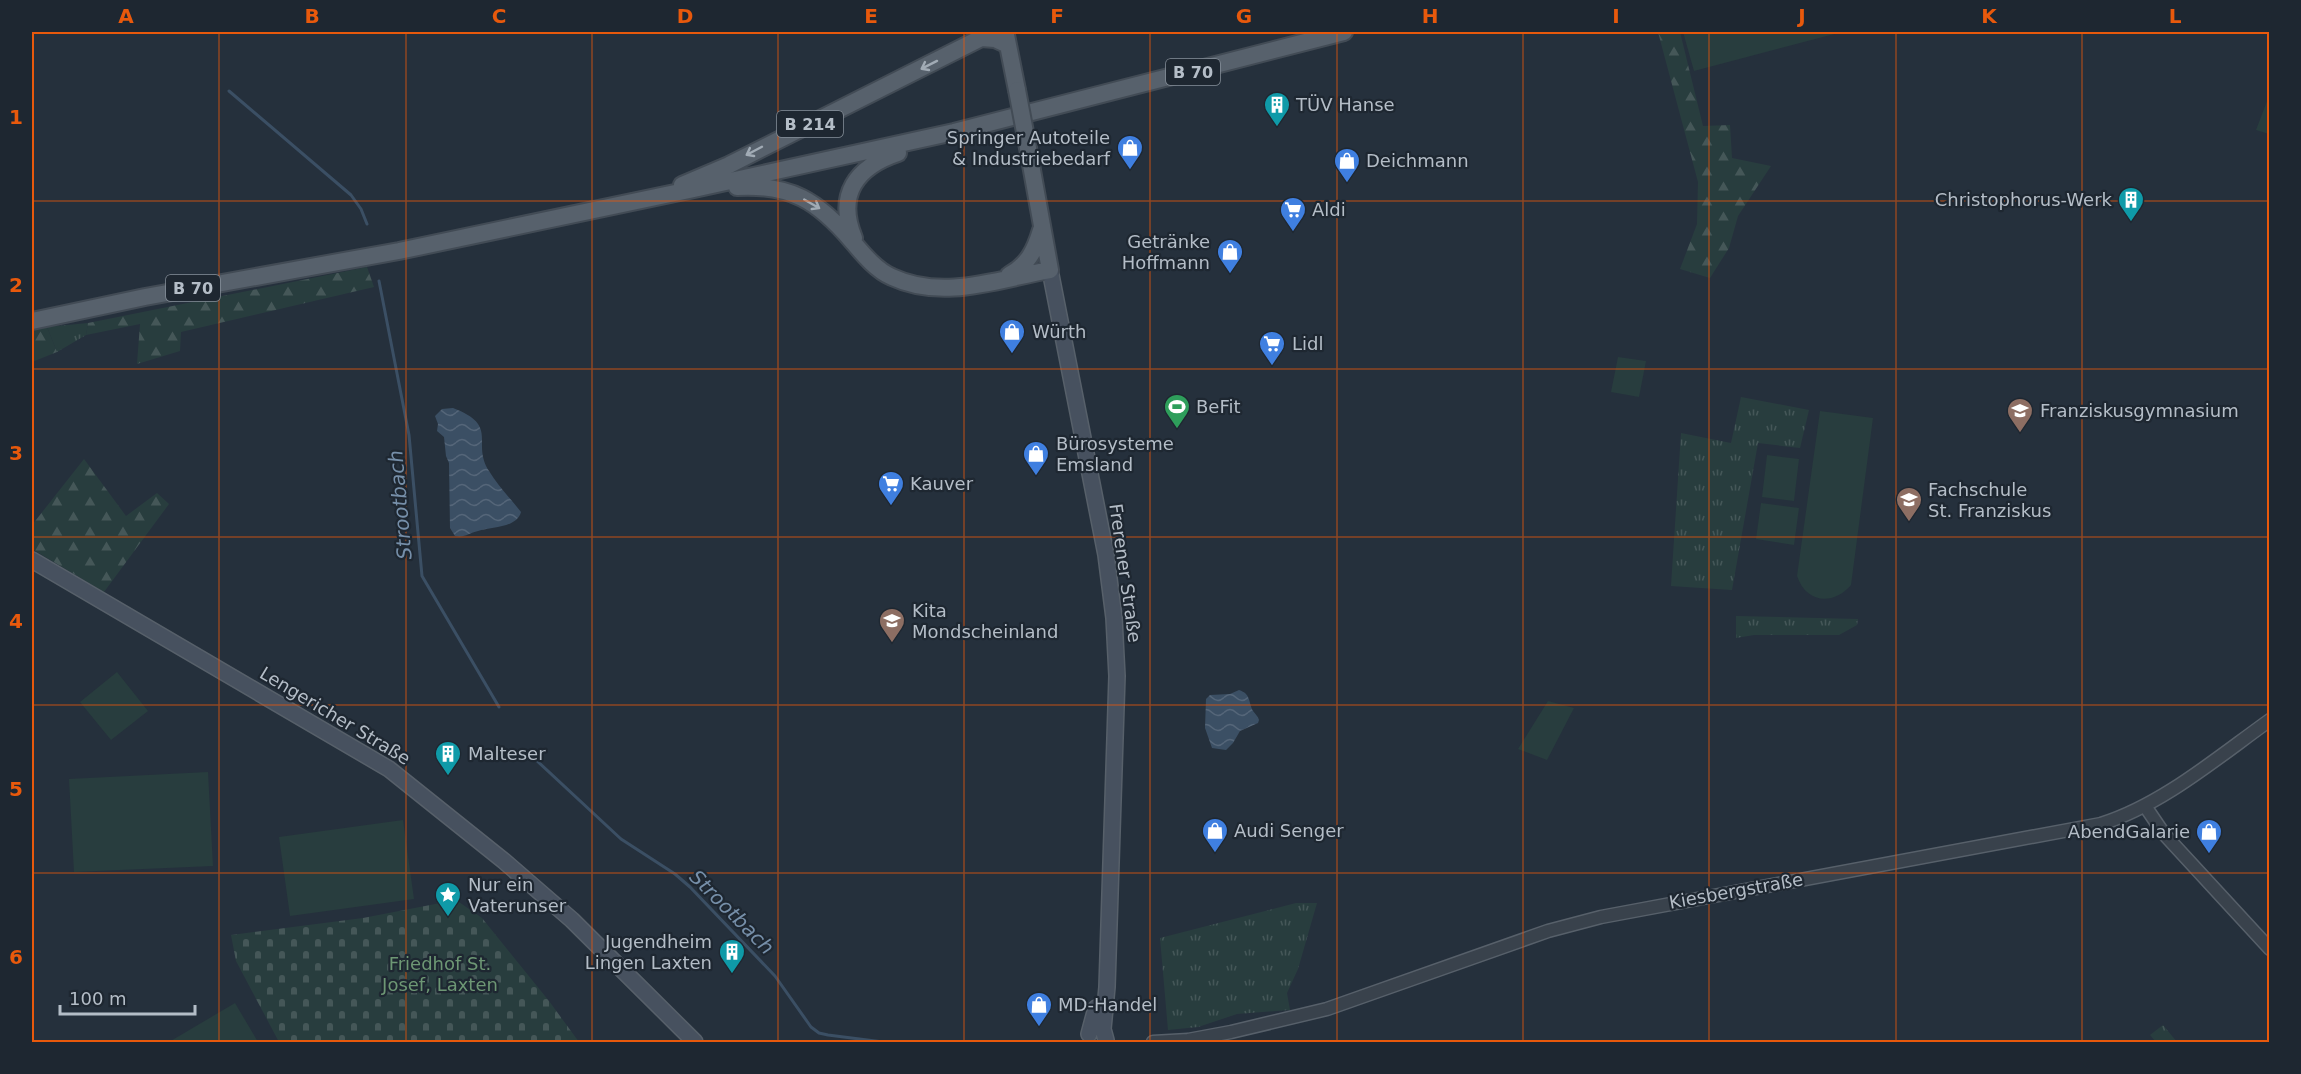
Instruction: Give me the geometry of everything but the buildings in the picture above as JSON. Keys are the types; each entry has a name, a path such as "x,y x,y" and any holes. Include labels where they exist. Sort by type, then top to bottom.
{"main road":[{"name":"B 70","path":"32,321 146,297 399,251 954,132 1344,32"},
{"name":"B 214","path":"636,201 729,165 982,35 995,39 1007,38 1050,270"},
{"path":"858,248 846,210 853,184 863,171 882,159 954,132"},
{"path":"694,189 746,186 787,190 824,211 868,260 891,277 913,284 938,289 960,288 1050,270"},
{"path":"1002,279 1020,270 1027,262 1035,249 1042,226"},
{"name":"Frerener Straße","path":"1050,270 1106,555 1114,618 1117,676 1103,1029 1107,1041"},
{"name":"Lengericher Straße","path":"32,560 389,769 487,846 572,920 695,1042"},
{"name":"Frerener Straße","path":"1083,1038 1094,1021 1107,958"},
{"path":"1083,1038 1098,1035 1107,1041"}],"street":[{"name":"Kiesbergstraße","path":"1153,1042 1185,1041 1327,1009 1515,942 1579,922 1665,904 2082,829 2115,820 2145,806 2183,782 2270,720"},
{"path":"2145,806 2163,834 2270,950"}],"green space":[{"path":"1658,32 1680,32 1703,126 1730,125 1732,158 1771,166 1738,216 1729,248 1710,278 1680,269 1697,224 1698,182"},
{"path":"1683,32 1842,32 1694,71"},
{"path":"2269,96 2269,134 2256,130"},
{"path":"367,267 374,287 181,332 180,351 137,364 140,324 86,335 88,323"},
{"path":"88,323 86,335 57,352 47,327"},
{"path":"47,327 57,352 32,362 32,331"},
{"path":"1618,357 1646,361 1639,397 1611,392"},
{"path":"1741,397 1809,410 1800,448 1758,443 1732,590 1671,586 1681,433 1731,443"},
{"path":"1820,411 1873,418 1851,585 1844,592 1828,598 1813,596 1807,592 1797,576"},
{"path":"1767,455 1799,459 1794,501 1762,497"},
{"path":"84,459 126,516 157,493 169,504 104,592 32,549 32,525"},
{"path":"1761,503 1799,508 1794,545 1756,539"},
{"path":"1736,616 1858,619 1857,625 1839,635 1754,635 1736,638"},
{"path":"117,672 148,711 111,740 80,702"},
{"path":"1548,701 1574,708 1547,760 1518,749"},
{"path":"208,772 213,866 74,872 69,779"},
{"path":"403,820 414,899 290,916 279,837"},
{"name":"Friedhof St. Josef, Laxten","path":"456,900 482,918 579,1042 279,1042 236,961 231,935 363,918"},
{"path":"1296,903 1317,903 1298,969 1287,993 1290,1010 1237,1014 1198,1027 1168,1030 1160,938"},
{"path":"235,1003 258,1042 169,1042"},
{"path":"2163,1025 2177,1042 2156,1042 2150,1035"}],"water":[{"path":"453,408 476,421 482,435 484,461 500,487 521,512 519,517 509,524 462,536 455,536 450,528 449,463 444,437 437,431 438,424 435,416 442,409"},
{"path":"1239,690 1247,696 1259,719 1258,723 1240,731 1226,750 1212,748 1205,728 1206,699 1210,695 1230,694"}],"waterway":[{"name":"Strootbach","path":"229,91 351,195 361,209 367,224"},
{"name":"Strootbach","path":"379,281 409,435 422,576 499,707"},
{"name":"Strootbach","path":"535,759 621,839 675,874 690,887 775,976 811,1027 819,1033 828,1035 883,1042"}],"place":[{"name":"TÜV Hanse","path":"1277,128"},
{"name":"Springer Autoteile & Industriebedarf","path":"1130,171"},
{"name":"Deichmann","path":"1347,184"},
{"name":"Christophorus-Werk","path":"2131,223"},
{"name":"Aldi","path":"1293,233"},
{"name":"Getränke Hoffmann","path":"1230,275"},
{"name":"Würth","path":"1012,355"},
{"name":"Lidl","path":"1272,367"},
{"name":"BeFit","path":"1177,430"},
{"name":"Franziskusgymnasium","path":"2020,434"},
{"name":"Bürosysteme Emsland","path":"1036,477"},
{"name":"Kauver","path":"891,507"},
{"name":"Fachschule St. Franziskus","path":"1909,523"},
{"name":"Kita Mondscheinland","path":"892,644"},
{"name":"Malteser","path":"448,777"},
{"name":"Audi Senger","path":"1215,854"},
{"name":"AbendGalarie","path":"2209,855"},
{"name":"Nur ein Vaterunser","path":"448,918"},
{"name":"Jugendheim Lingen Laxten","path":"732,975"},
{"name":"MD-Handel","path":"1039,1028"}]}
